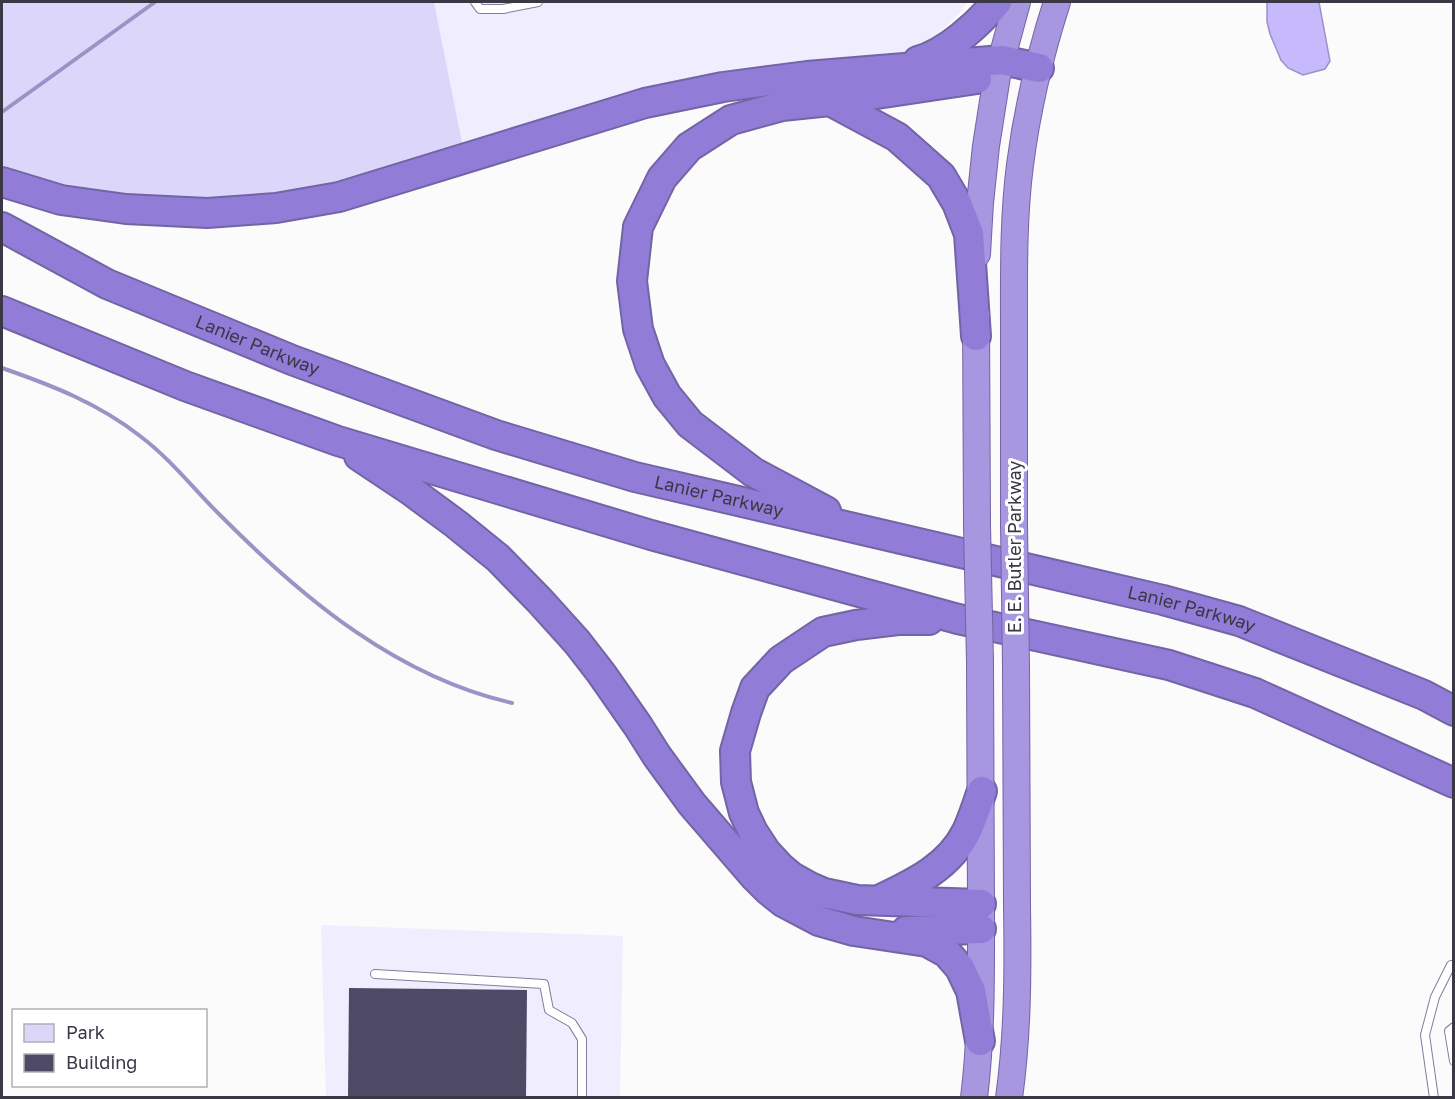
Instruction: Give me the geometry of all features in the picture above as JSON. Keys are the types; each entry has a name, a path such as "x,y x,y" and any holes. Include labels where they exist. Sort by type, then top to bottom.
{"highway":[{"path":"895,68 926,59 947,47 969,30 997,2"},
{"name":"E. E. Butler Parkway","path":"974,1098 980,1041 982,791 977,525 977,256 986,146 999,68 1017,2"},
{"name":"E. E. Butler Parkway","path":"1009,1098 1017,1021 1013,282 1015,223 1026,126 1037,73 1057,2"},
{"path":"2,183 61,200 126,209 207,213 276,208 339,197 645,103 723,87 895,68 999,68 1037,73"},
{"path":"860,529 753,472 690,424 667,396 650,365 638,329 632,281 638,227 662,178 689,147 731,120 782,106 830,100 999,68"},
{"path":"830,100 897,137 941,176 957,203 969,234 976,336"},
{"name":"Lanier Parkway","path":"2,227 107,284 292,360 496,435 635,477 1163,600 1239,621 1424,695 1454,711"},
{"path":"2,311 185,386 338,441 651,535 958,619 1180,668 1255,693 1454,783"},
{"path":"338,441 456,524 498,558 540,601 601,673 692,804 768,890 783,902 819,921 854,931 927,942 947,953 960,968 971,991 980,1041"},
{"path":"958,619 898,620 823,632 781,660 755,688 735,751 736,782 744,813 766,852 792,877 810,887 824,893 857,900 877,900 981,916 1017,917"},
{"path":"877,900 916,882 938,867 953,852 966,832 982,791"},
{"path":"874,934 913,931 981,916"}],"lane":[{"path":"475,2 480,9 502,9 538,2"},
{"path":"1434,1098 1425,1035 1435,997 1451,965 1454,965"},
{"path":"375,974 544,984 549,1010 572,1023 582,1039 582,1098"},
{"path":"1451,1029 1454,1061"}],"shaded area":[{"path":"434,2 968,2 959,14 918,51 806,61 667,88 463,147"},
{"path":"1267,2 1319,2 1330,61 1325,69 1303,75 1288,68 1281,60 1267,22"},
{"path":"321,925 623,936 620,1097 326,1097"}],"green space":[{"path":"2,2 434,2 463,147 351,181 206,203 92,197 2,165"}],"building":[{"path":"349,988 527,990 526,1098 348,1098"}],"waterway":[{"path":"2,112 155,2"},
{"path":"2,368 74,396 124,424 152,445 214,509 287,578 356,632 430,675 470,691 512,703"}]}
